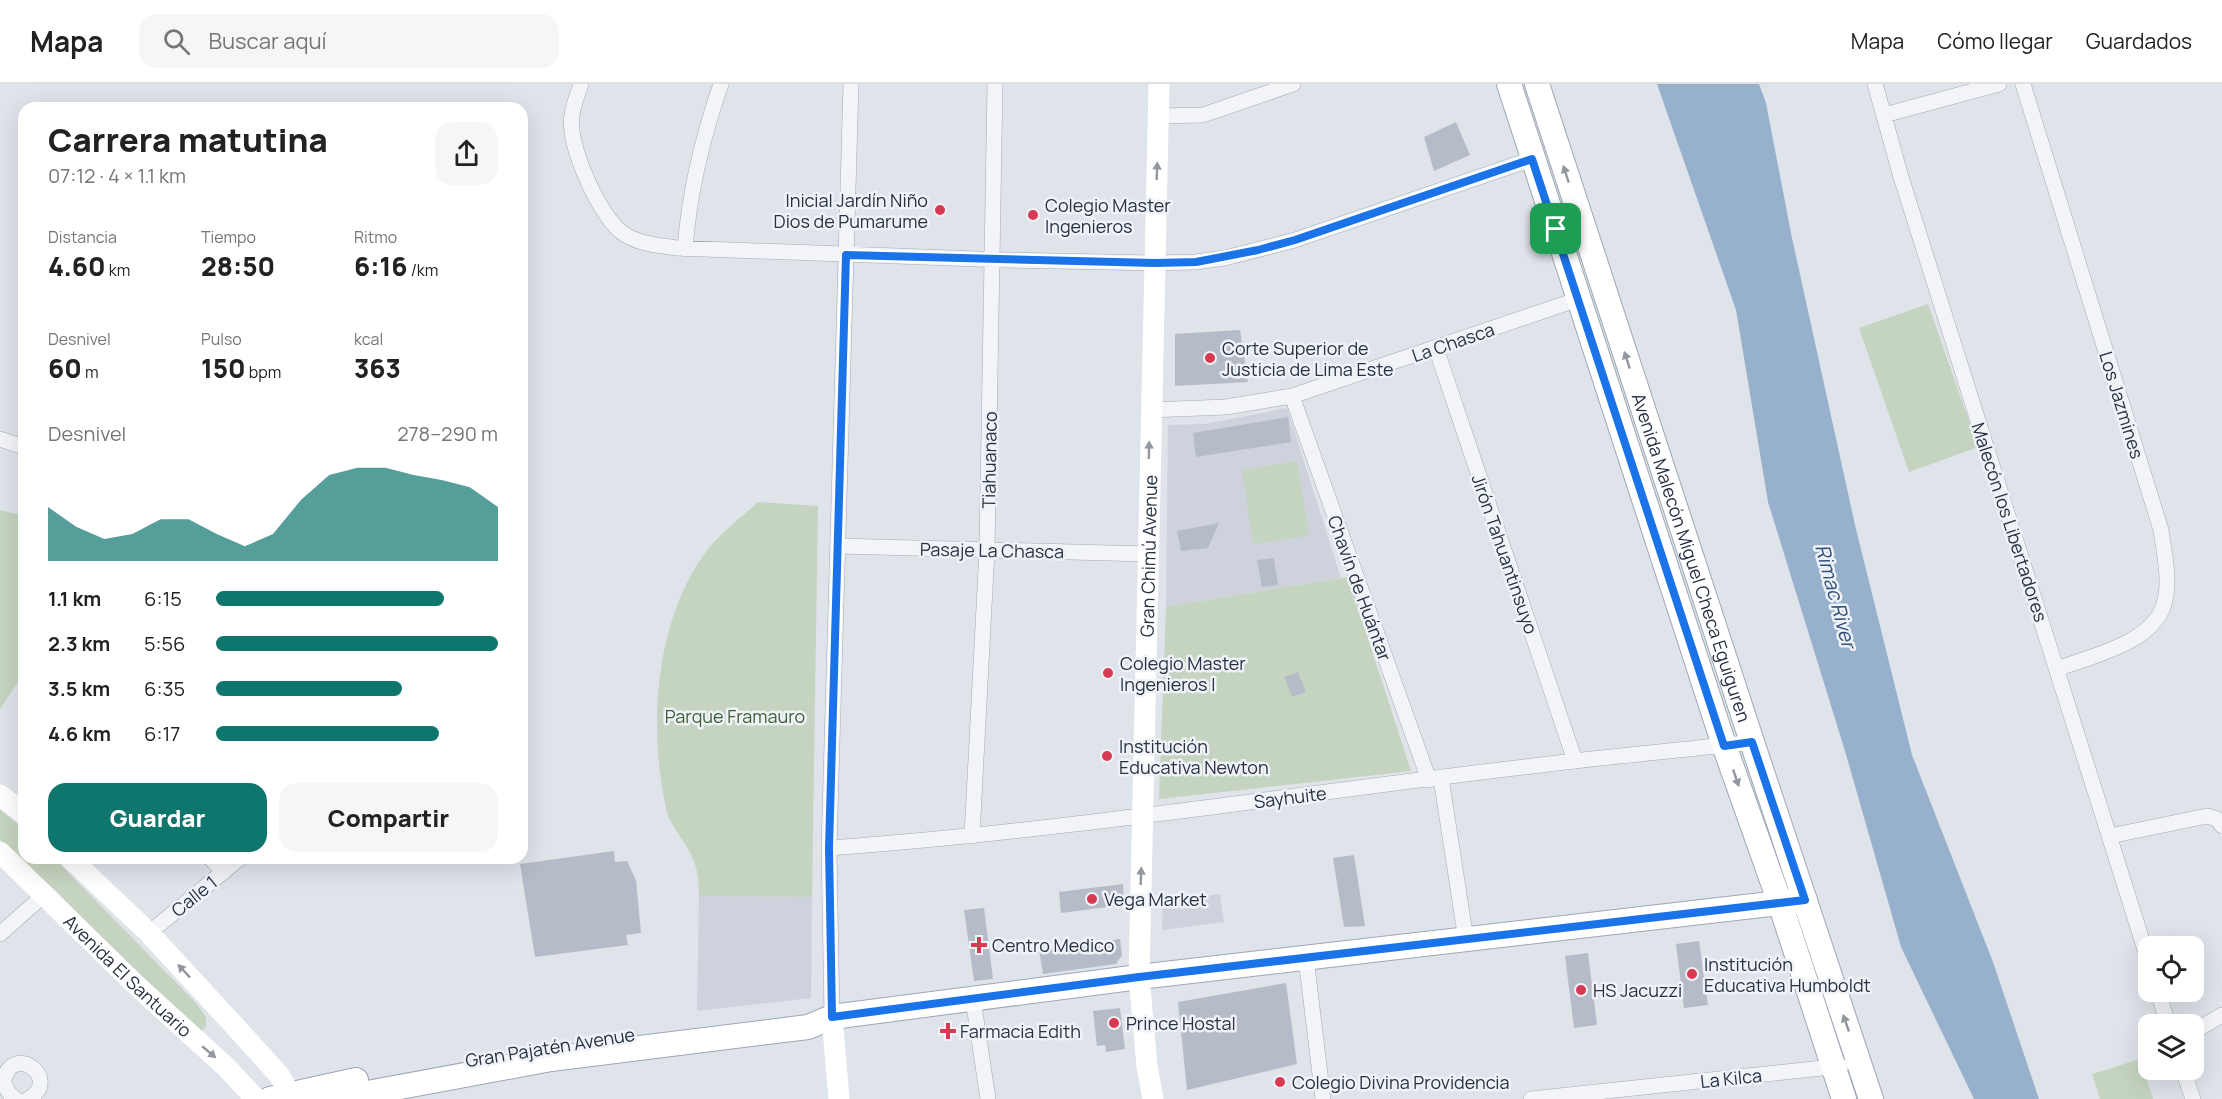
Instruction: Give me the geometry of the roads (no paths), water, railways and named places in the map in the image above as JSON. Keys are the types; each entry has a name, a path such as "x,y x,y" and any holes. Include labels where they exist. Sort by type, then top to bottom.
{"main road":[{"name":"Avenida Malecón Miguel Checa Eguiguren","path":"1509,84 1724,746 1780,903 1845,1099"},
{"name":"Avenida Malecón Miguel Checa Eguiguren","path":"1536,84 1871,1099"},
{"name":"Gran Pajatén Avenue","path":"335,1099 551,1059 808,1027 832,1017 1139,977 1805,900"},
{"name":"Gran Pajatén Avenue","path":"285,1097 374,1076 562,1042 809,1011 832,1017"}],"street":[{"path":"581,84 571,116 575,146 603,212 621,232 642,243 685,249 993,260 1196,262 1295,240 1532,159"},
{"path":"685,249 697,171 711,112 721,84"},
{"path":"839,1099 832,1017 829,848 851,84"},
{"name":"Tiahuanaco","path":"972,836 987,550 995,84"},
{"name":"Gran Chimú Avenue","path":"1153,1099 1147,1066 1139,977 1159,84"},
{"path":"1159,116 1203,115 1293,84"},
{"name":"Malecón los Libertadores","path":"1875,84 1901,177 2141,936"},
{"path":"1884,115 1999,84"},
{"name":"Los Jazmines","path":"2023,84 2160,530 2165,563 2164,604 2146,632 2130,641 2057,669"},
{"name":"La Chasca","path":"1150,410 1226,407 1292,396 1578,299"},
{"name":"Jirón Tahuantinsuyo","path":"1436,348 1575,760"},
{"name":"Chavín de Huántar","path":"1292,396 1435,779 1466,940"},
{"path":"0,439 18,445"},
{"name":"Pasaje La Chasca","path":"838,546 1147,554"},
{"name":"Sayhuite","path":"829,848 972,836 1575,760 1752,742"},
{"path":"1,798 18,809"},
{"path":"2110,836 2207,816 2217,819 2222,826"},
{"name":"Avenida El Santuario","path":"0,852 136,985 226,1066 256,1099"},
{"path":"76,864 149,933 279,1075 285,1097"},
{"path":"216,864 224,872"},
{"name":"Calle 1","path":"149,933 233,864"},
{"path":"0,934 45,894"},
{"path":"1306,958 1323,1099"},
{"path":"973,999 988,1099"},
{"path":"2204,1026 2222,1015"},
{"path":"16,1099 7,1092 2,1078 13,1066 25,1064 30,1065 39,1074 40,1086 34,1096 28,1099"},
{"name":"La Kilca","path":"1531,1099 1860,1064"},
{"path":"2186,1080 2193,1099"},
{"path":"1671,1084 1676,1099"}],"water":[{"name":"Rimac River","path":"1657,84 1759,84 1766,103 1792,238 1855,525 1912,755 1993,962 2039,1099 1974,1099 1901,947 1845,751 1768,502 1736,310"}],"place":[{"name":"Inicial Jardín Niño Dios de Pumarume","path":"940,210"},
{"name":"Colegio Master Ingenieros","path":"1033,215"},
{"name":"Corte Superior de Justicia de Lima Este","path":"1210,358"},
{"name":"Colegio Master Ingenieros I","path":"1108,673"},
{"name":"Institución Educativa Newton","path":"1107,756"},
{"name":"Vega Market","path":"1092,899"},
{"name":"Centro Medico","path":"979,945"},
{"name":"Institución Educativa Humboldt","path":"1692,974"},
{"name":"HS Jacuzzi","path":"1581,990"},
{"name":"Prince Hostal","path":"1114,1023"},
{"name":"Farmacia Edith","path":"948,1031"},
{"name":"Colegio Divina Providencia","path":"1280,1082"}],"park label":[{"name":"Parque Framauro","path":"735,716"}]}
